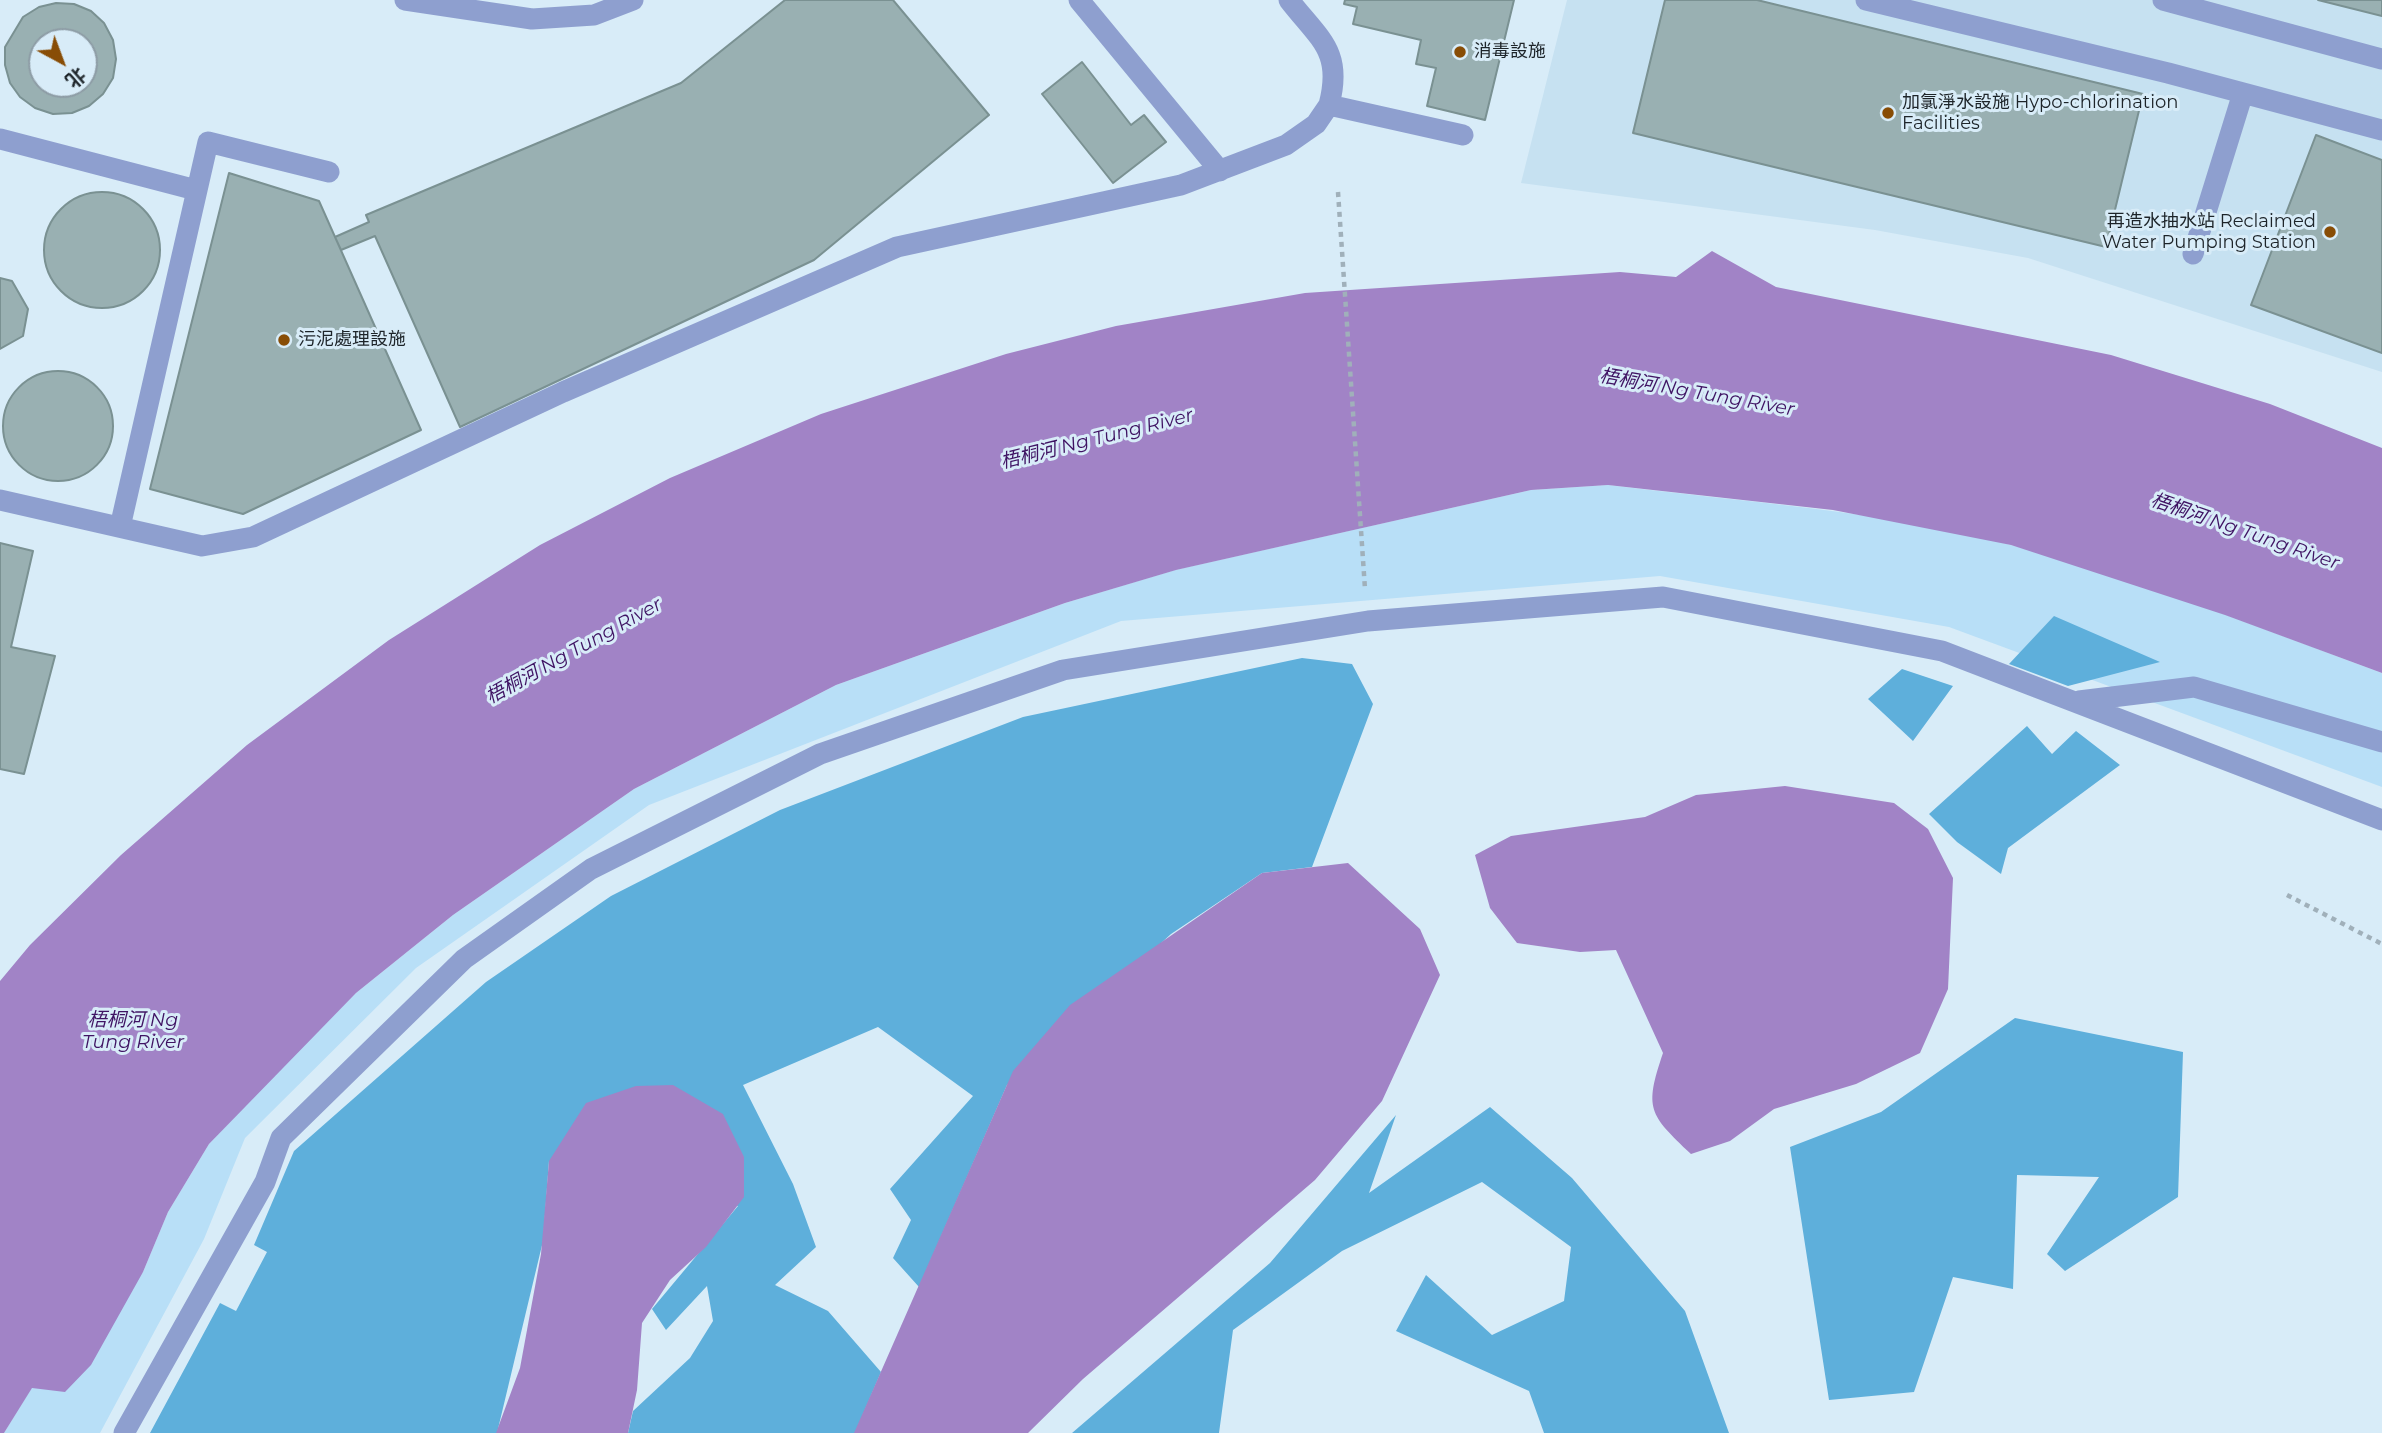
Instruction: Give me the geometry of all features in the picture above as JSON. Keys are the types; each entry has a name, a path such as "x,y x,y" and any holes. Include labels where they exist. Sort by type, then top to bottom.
{"street":[{"path":"405,0 532,19 594,15 633,0"},
{"path":"1079,0 1220,171"},
{"path":"0,500 202,546 253,537 563,392 897,247 1181,185 1220,171 1286,145 1316,124 1329,105 1335,70 1332,55 1289,0"},
{"path":"1866,0 2382,130"},
{"path":"2163,0 2382,59"},
{"path":"2193,254 2243,93"},
{"path":"1329,105 1463,135"},
{"path":"0,139 196,190"},
{"path":"120,527 208,142 330,173"},
{"path":"124,1433 265,1182 281,1138 464,959 591,869 820,754 1063,670 1368,621 1663,597 1942,652 2382,820"},
{"path":"2073,702 2194,687 2382,742"}],"path":[{"path":"1338,192 1366,597"},
{"path":"2287,895 2382,944"}],"shaded area":[{"path":"1567,0 2382,0 2382,372 2028,258 1875,230 1521,183"},
{"path":"1608,485 1861,515 2011,545 2151,588 2382,673 2382,787 1949,627 1660,576 1121,621 649,805 416,968 245,1138 204,1239 100,1433 4,1433 32,1387 143,1272 168,1212 209,1144 268,1081 356,993 453,915 634,789 836,685 1065,603 1175,570 1531,490"},
{"path":"2054,616 2160,662 2068,686 2009,664"},
{"path":"1302,658 1352,664 1373,704 1312,867 1262,873 1171,934 1007,1085 919,1287 893,1258 911,1220 890,1189 973,1096 878,1027 743,1085 793,1184 816,1247 775,1285 828,1311 881,1372 855,1433 628,1433 633,1411 690,1358 713,1321 707,1286 666,1330 652,1309 738,1206 549,1161 543,1241 497,1433 150,1433 220,1303 236,1311 267,1252 254,1245 294,1151 486,982 611,896 780,810 1023,717"},
{"path":"1902,669 1953,686 1913,741 1868,699"},
{"path":"2027,726 2052,754 2076,731 2120,765 2008,848 2001,874 1957,842 1929,814"},
{"path":"2015,1018 2183,1052 2178,1197 2065,1271 2047,1254 2099,1177 2017,1175 2013,1289 1953,1277 1914,1392 1829,1400 1790,1147 1881,1112"},
{"path":"1490,1107 1572,1178 1685,1311 1729,1433 1544,1433 1529,1391 1396,1331 1426,1275 1492,1335 1564,1301 1571,1247 1482,1182 1342,1251 1233,1330 1219,1433 1072,1433 1270,1263 1396,1115 1369,1193"}],"water":[{"name":"梧桐河 Ng Tung River","path":"1712,251 1776,287 2111,355 2270,404 2382,448 2382,673 2225,615 2011,545 1833,510 1608,485 1531,490 1176,570 1065,603 836,685 634,789 453,915 356,993 209,1144 168,1212 143,1272 91,1365 65,1392 32,1388 4,1433 0,1433 0,981 30,945 121,855 247,745 389,640 540,545 670,478 821,414 1006,354 1116,326 1305,293 1620,272 1676,277"},
{"path":"1785,786 1894,803 1928,829 1953,878 1948,989 1920,1053 1856,1084 1774,1109 1730,1141 1691,1154 1666,1129 1654,1109 1653,1087 1663,1053 1616,950 1580,952 1517,943 1490,908 1475,855 1511,836 1645,817 1696,795"},
{"path":"1348,863 1420,929 1440,975 1382,1101 1315,1180 1083,1379 1028,1433 854,1433 1013,1071 1070,1005 1262,873"},
{"path":"673,1085 723,1114 744,1157 744,1197 706,1247 670,1280 642,1323 637,1390 628,1433 496,1433 520,1368 541,1254 549,1161 586,1103 636,1086"}],"building":[{"path":"785,0 893,0 989,115 814,260 460,427 375,236 341,250 335,237 369,222 366,215 681,83"},
{"name":"消毒設施","path":"1345,0 1514,0 1485,120 1427,106 1436,68 1416,64 1421,40 1353,24 1357,7 1344,4"},
{"name":"加氯淨水設施 Hypo-chlorination Facilities","path":"1665,0 1757,0 2143,94 2106,247 1633,133"},
{"path":"2318,0 2382,0 2382,16"},
{"path":"56,3 74,4 91,11 104,23 113,40 116,59 113,78 103,94 89,106 72,113 53,114 35,108 20,97 10,83 5,65 5,47 23,17 39,7"},
{"path":"1082,62 1131,125 1144,115 1166,142 1113,183 1042,94"},
{"name":"再造水抽水站 Reclaimed Water Pumping Station","path":"2316,135 2382,160 2382,353 2251,305"},
{"name":"污泥處理設施","path":"229,173 319,201 421,430 243,514 150,489"},
{"path":"102,192 124,197 143,209 155,228 160,250 155,272 143,291 124,303 102,308 80,303 61,291 49,272 44,250 49,228 61,209 80,197"},
{"path":"0,278 12,281 28,309 23,336 0,349"},
{"path":"58,371 79,375 97,387 109,405 113,426 109,447 97,465 79,477 58,481 37,477 19,465 7,447 3,426 7,405 19,387 37,375"},
{"path":"0,543 33,551 11,647 55,656 24,774 0,769"}],"place":[{"name":"消毒設施","path":"1460,52"},
{"name":"加氯淨水設施 Hypo-chlorination Facilities","path":"1888,113"},
{"name":"再造水抽水站 Reclaimed Water Pumping Station","path":"2330,232"},
{"name":"污泥處理設施","path":"284,340"}]}
